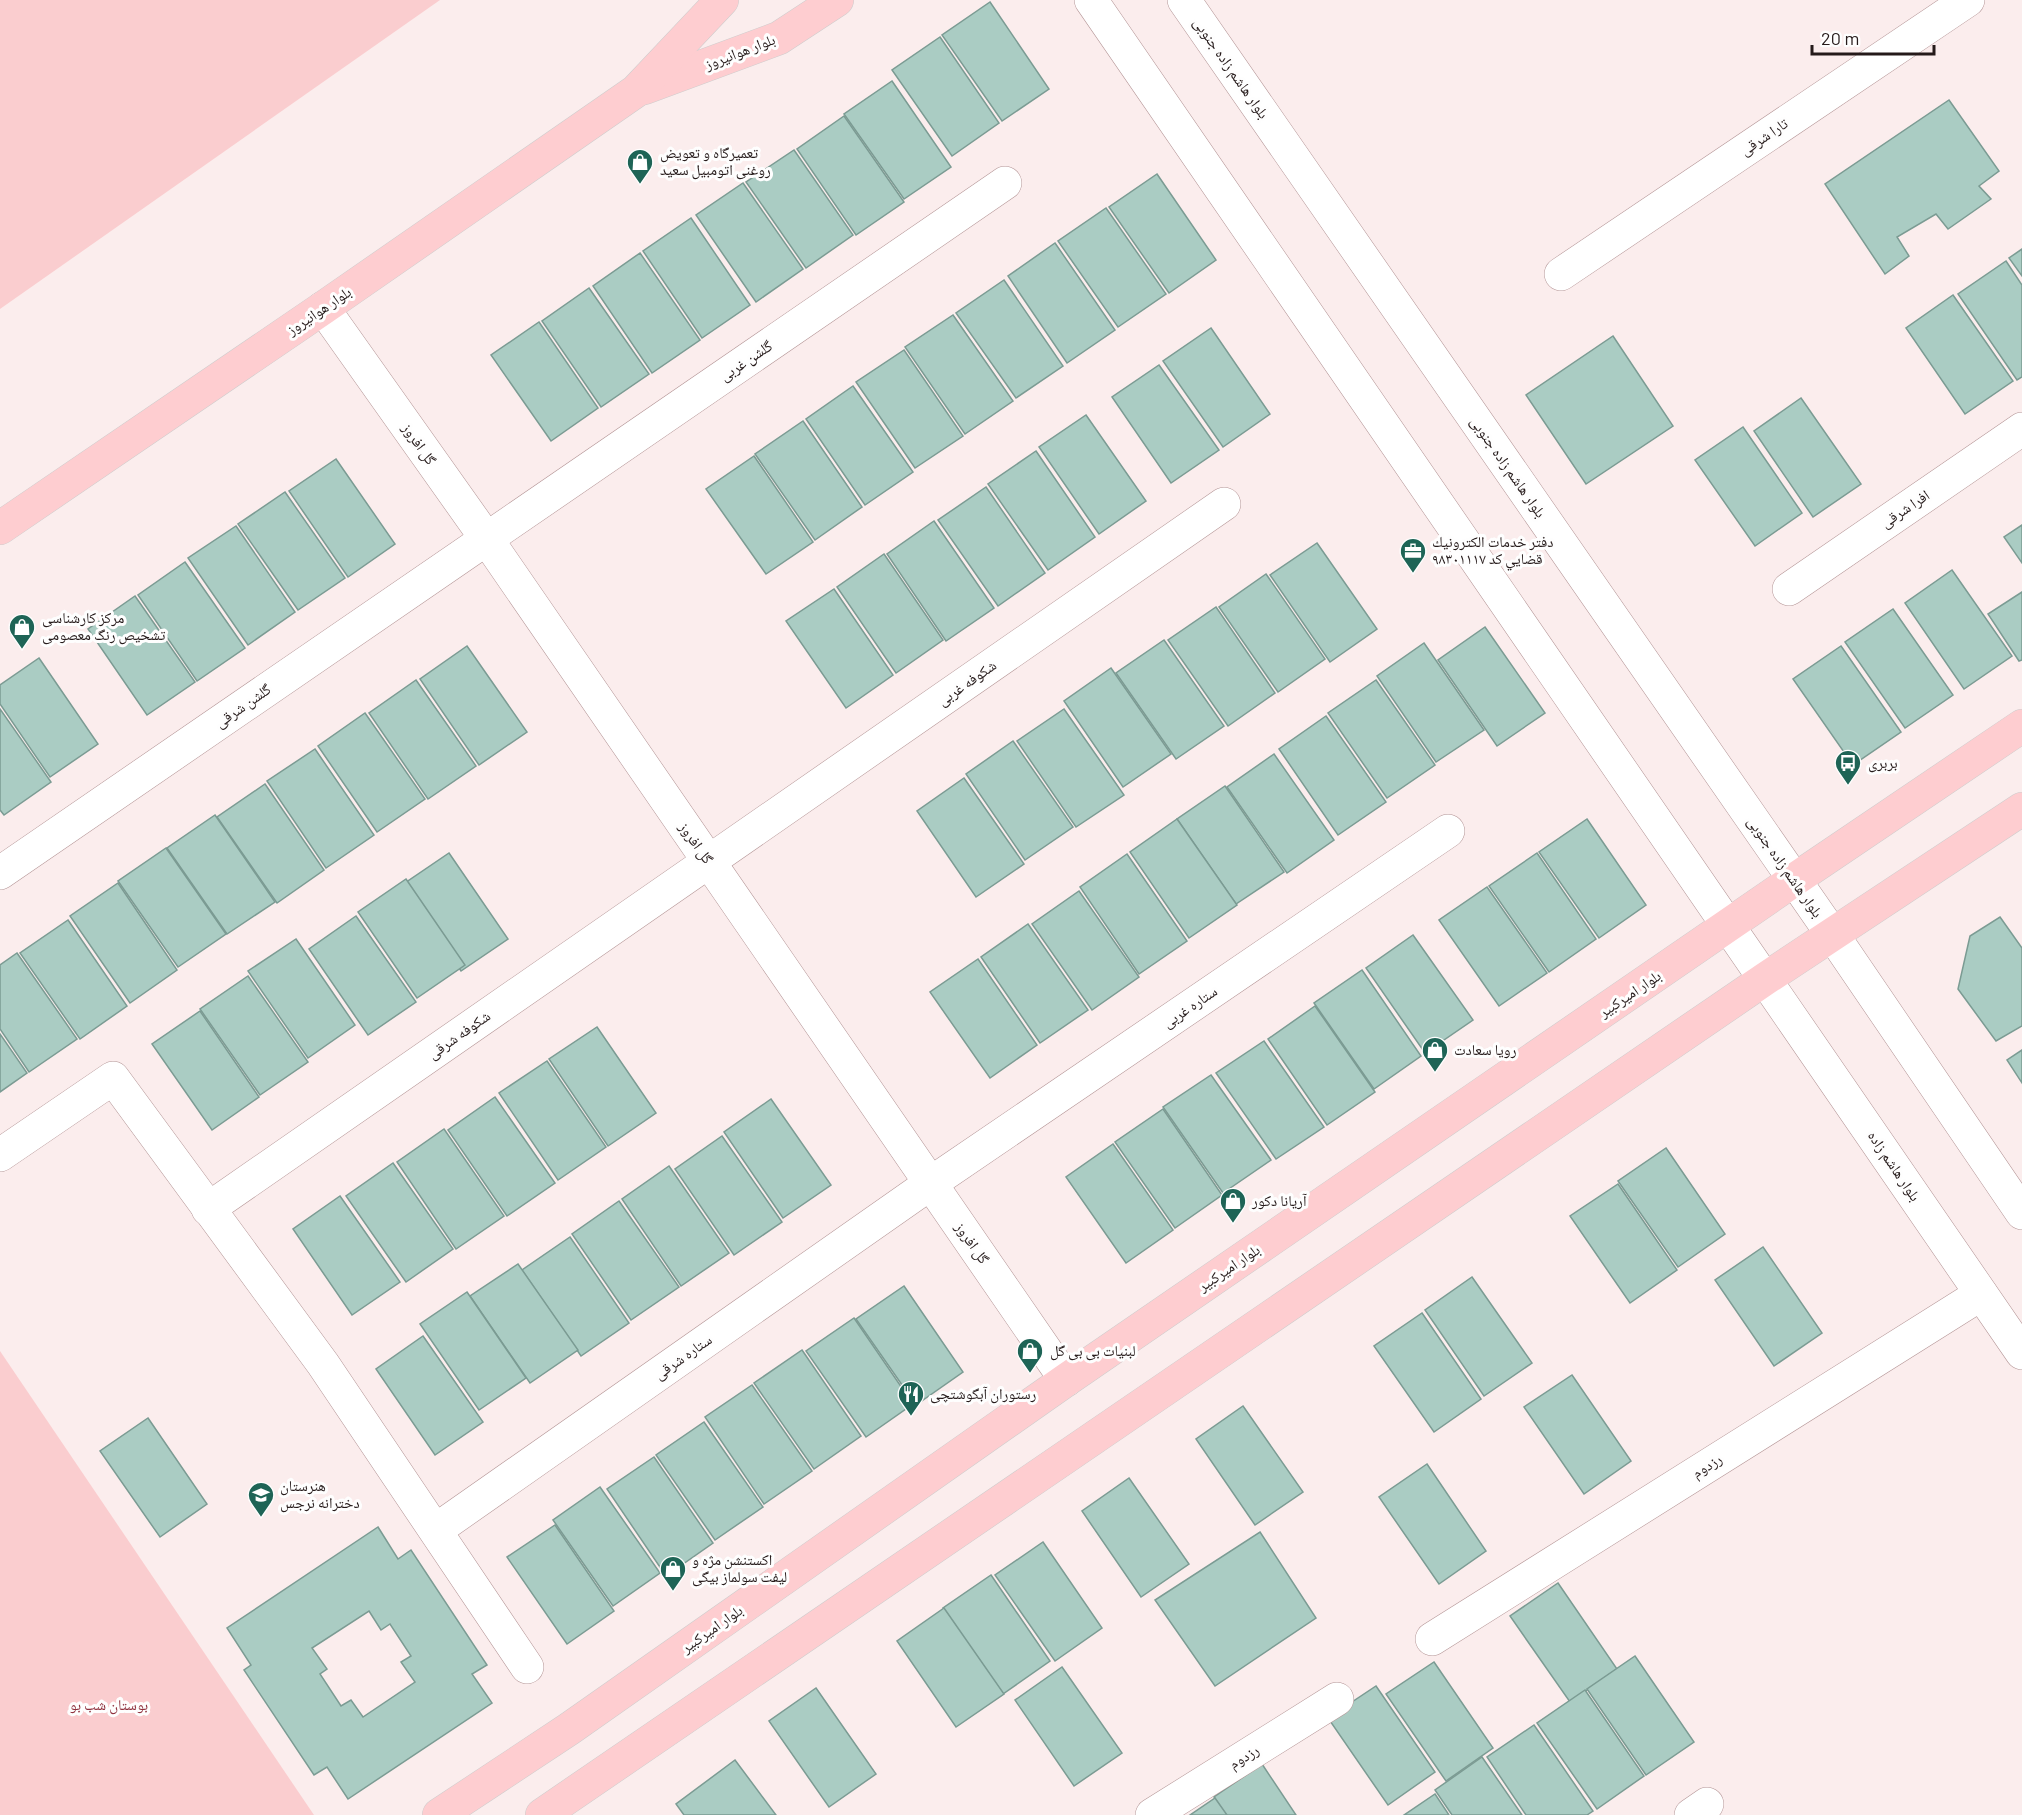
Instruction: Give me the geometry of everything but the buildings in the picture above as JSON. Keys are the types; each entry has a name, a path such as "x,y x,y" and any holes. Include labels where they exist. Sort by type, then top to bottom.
{"main road":[{"name":"بلوار هوانیروز","path":"0,528 636,91 722,0"},
{"name":"بلوار هوانیروز","path":"636,91 779,38 837,0"},
{"name":"بلوار امیرکبیر","path":"439,1815 569,1729 1066,1380 2022,726"},
{"path":"542,1815 1832,934 2022,809"}],"street":[{"path":"1091,0 1727,927"},
{"name":"بلوار هاشم زاده جنوبی","path":"1184,0 1832,934"},
{"name":"تارا شرقی","path":"1561,274 1968,0"},
{"name":"گلشن غربی","path":"486,538 1005,183"},
{"name":"گل افروز","path":"323,308 486,538 1066,1380"},
{"name":"افرا شرقی","path":"1789,589 2022,429"},
{"name":"شکوفه غربی","path":"709,862 1224,504"},
{"name":"گلشن شرقی","path":"0,873 486,538"},
{"name":"ستاره غربی","path":"931,1183 1448,831"},
{"name":"شکوفه شرقی","path":"208,1209 709,862"},
{"name":"بلوار هاشم زاده","path":"1727,927 1766,979 2022,1353"},
{"path":"1832,934 2022,1213"},
{"path":"0,1155 113,1078 323,1364 527,1667"},
{"name":"ستاره شرقی","path":"436,1530 931,1183"},
{"name":"رزدوم","path":"1432,1639 1981,1294"},
{"name":"رزدوم","path":"1152,1815 1337,1699"}],"green space":[{"path":"0,0 440,0 0,309"},
{"name":"بوستان شب بو","path":"0,1351 314,1815 0,1815"}],"place":[{"name":"تعمیرگاه و تعویض روغنی اتومبیل سعید","path":"640,185"},
{"name":"دفتر خدمات الكترونيك قضايي كد ٩٨٣٠١١١٧","path":"1413,574"},
{"name":"مرکز کارشناسی تشخیص رنگ معصومی","path":"22,650"},
{"name":"بربری","path":"1848,786"},
{"name":"رویا سعادت","path":"1435,1073"},
{"name":"آریانا دکور","path":"1233,1224"},
{"name":"لبنیات بی بی گل","path":"1030,1374"},
{"name":"رستوران آبگوشتچی","path":"911,1417"},
{"name":"هنرستان دخترانه نرجس","path":"261,1518"},
{"name":"اکستنشن مژه و لیفت سولماز بیگی","path":"673,1592"}]}
